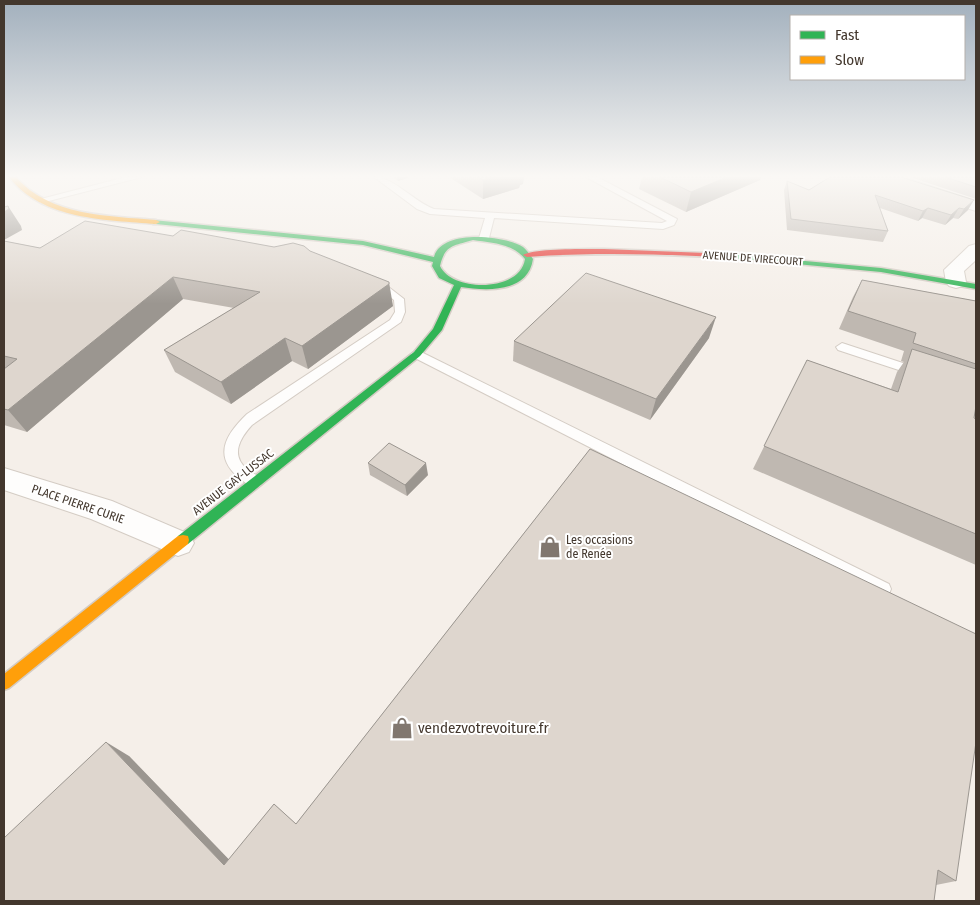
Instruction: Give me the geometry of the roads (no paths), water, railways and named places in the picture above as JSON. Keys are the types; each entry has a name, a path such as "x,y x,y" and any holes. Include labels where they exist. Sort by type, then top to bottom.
{"street":[{"path":"136,219 363,243 435,260"},
{"path":"222,219 321,229 405,241"},
{"path":"430,245 445,247 462,240 484,238 510,243 527,254 530,263 527,271 519,279 507,284 483,288 458,285 444,278 436,269 435,260 445,247"},
{"name":"AVENUE DE VIRECOURT","path":"527,254 555,251 625,249 758,257 849,266 956,282 976,287"},
{"path":"956,282 954,270 976,250"},
{"name":"AVENUE GAY-LUSSAC","path":"4,683 418,354 437,330 458,285"},
{"name":"PLACE PIERRE CURIE","path":"4,479 101,510 178,543"}],"lane":[{"path":"484,238 489,219"},
{"path":"546,219 663,226 671,224 673,219"},
{"path":"168,222 180,234 186,237"},
{"path":"255,482 234,464 230,448 239,428 252,417 395,322 400,312 399,299 382,283 366,277"},
{"path":"842,347 931,377"},
{"path":"418,354 897,596"}],"place":[{"name":"Les occasions de Renée","path":"550,547"},
{"name":"vendezvotrevoiture.fr","path":"402,728"}]}
